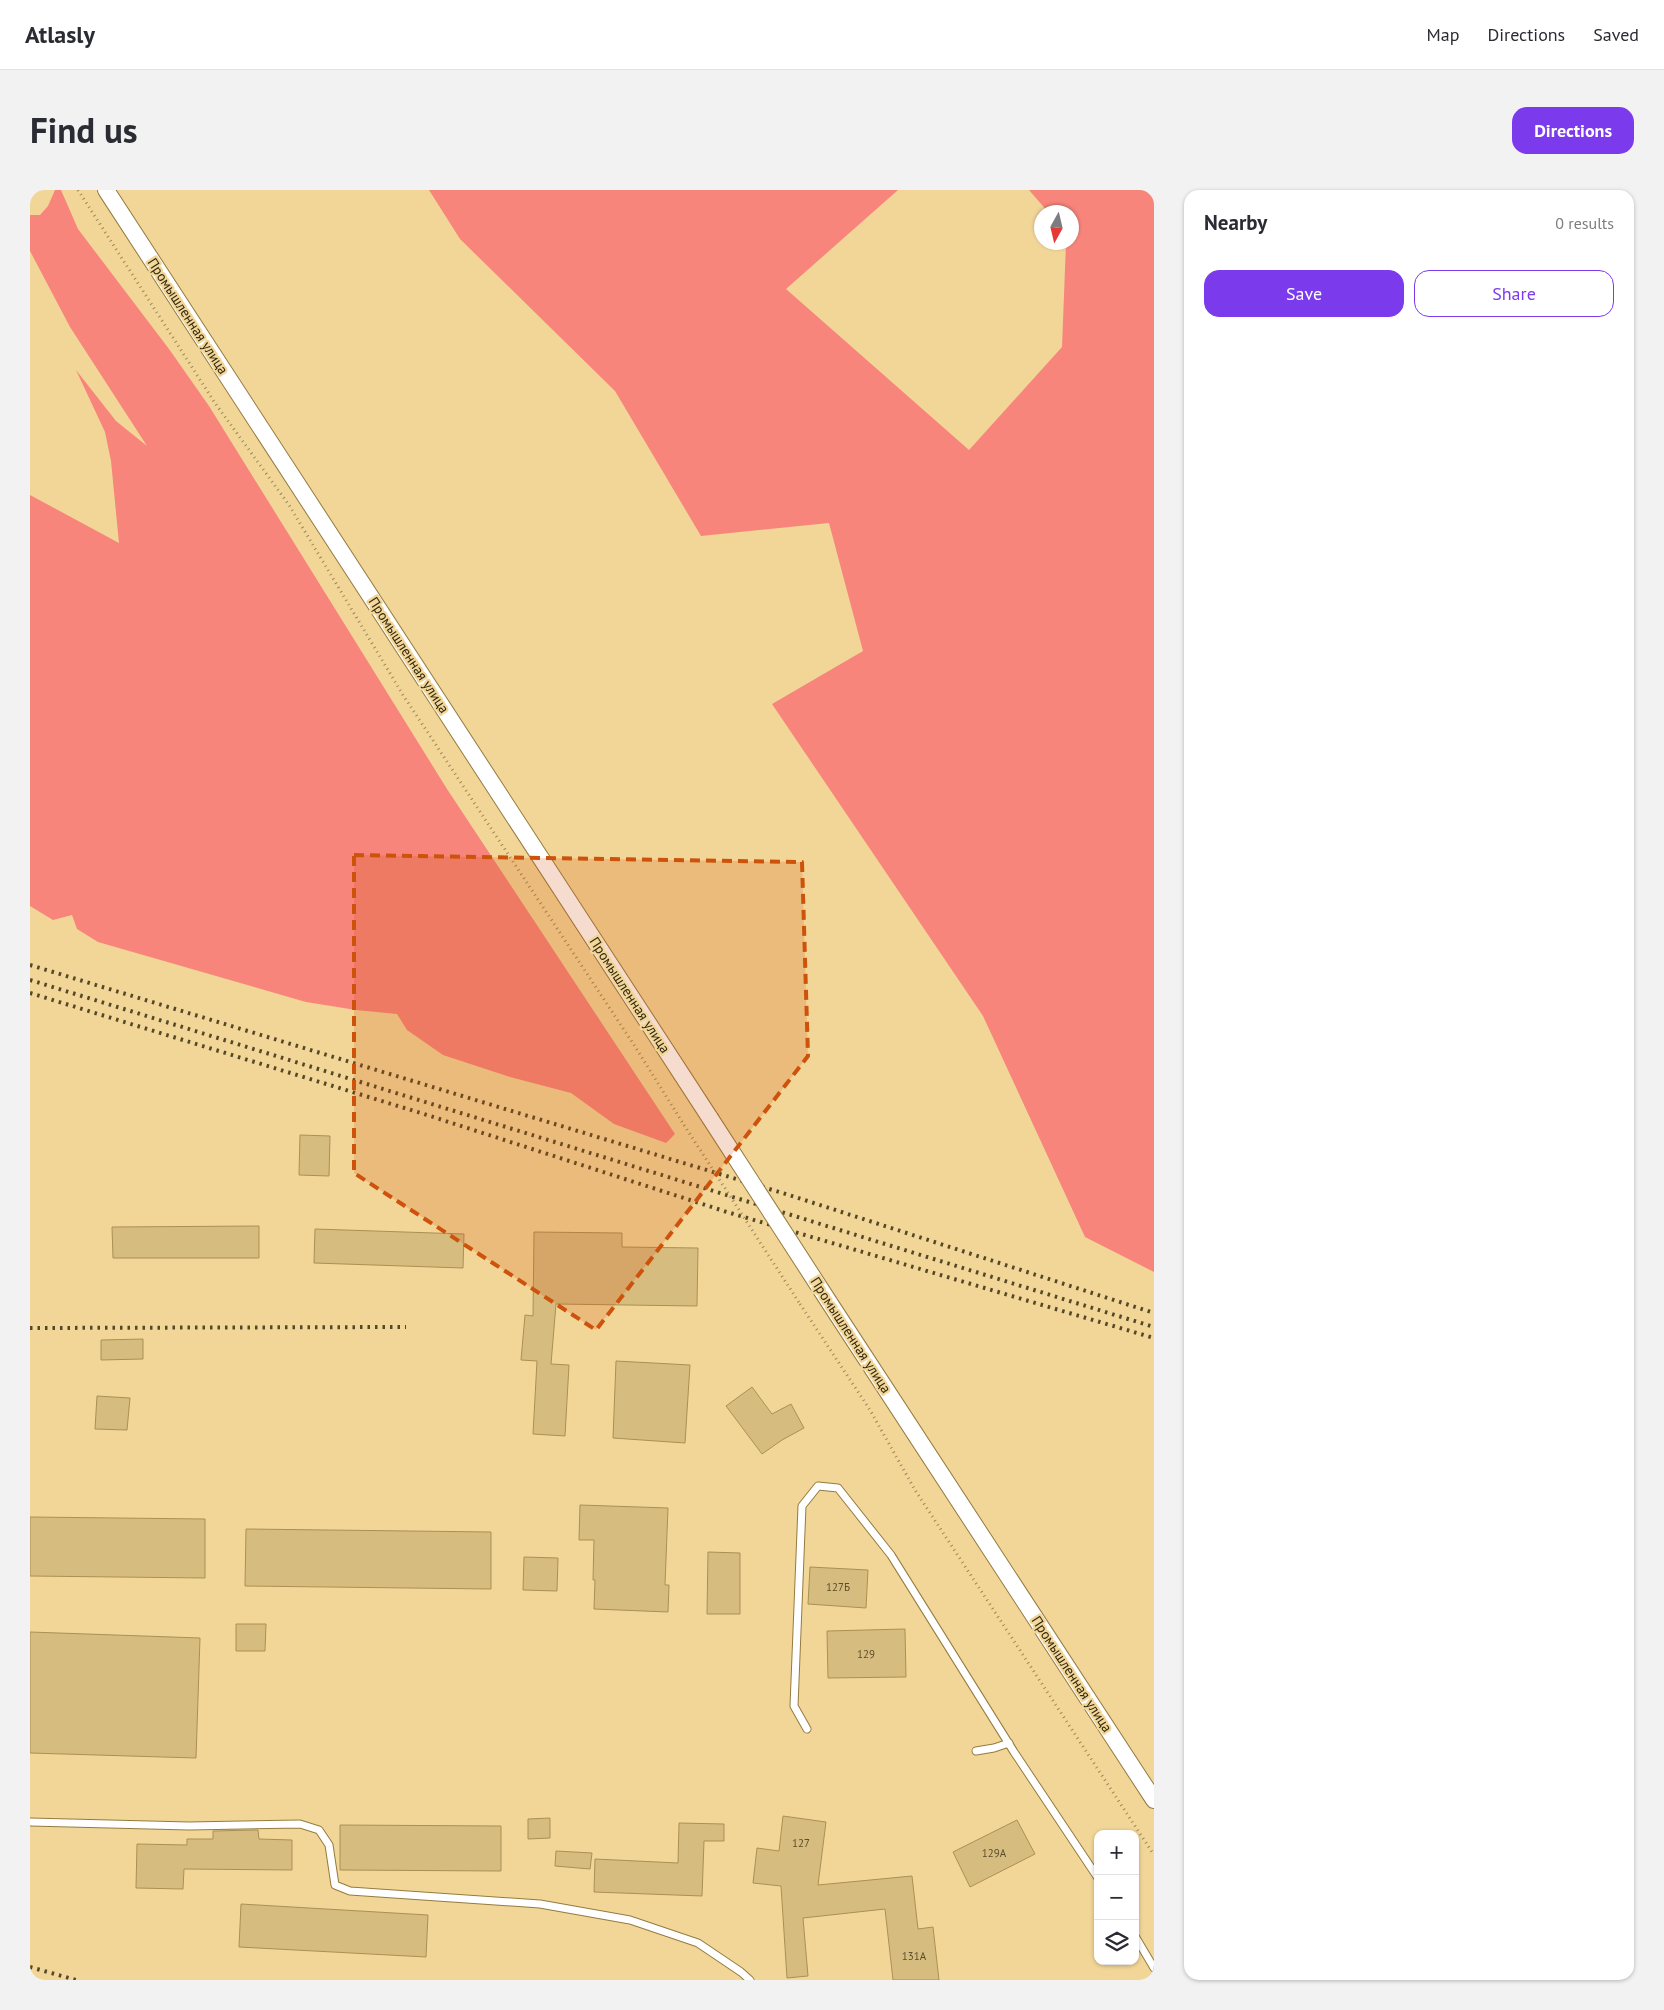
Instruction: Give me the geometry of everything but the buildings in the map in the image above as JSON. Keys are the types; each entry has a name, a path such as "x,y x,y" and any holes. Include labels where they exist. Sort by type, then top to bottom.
{"street":[{"name":"Промышленная улица","path":"106,190 1154,1800"}],"lane":[{"path":"807,1729 794,1706 802,1506 818,1486 838,1488 891,1554 1008,1743 1096,1875"},
{"path":"976,1751 1008,1743"},
{"path":"30,1822 189,1826 300,1824 319,1830 329,1845 335,1885 350,1892 540,1904 630,1920 698,1943 750,1980"},
{"path":"1139,1943 1154,1968"}],"path":[{"path":"78,190 215,403 289,505 403,695 636,1048 870,1410 915,1490 1154,1855"}],"highlighted area":[{"path":"354,855 802,862 808,1056 596,1330 354,1173"}],"shaded area":[{"path":"55,190 61,190 78,229 169,349 209,406 447,789 675,1134 666,1143 614,1124 571,1093 510,1077 443,1055 407,1030 397,1014 306,1002 98,942 77,929 72,915 53,920 30,906 30,495 119,543 111,461 105,432 76,370 116,421 147,446 70,327 30,251 30,215 40,215 48,206"},
{"path":"429,190 898,190 786,289 969,450 1062,347 1066,250 1079,250 1079,205 1042,205 1029,190 1154,190 1154,1272 1085,1237 983,1016 772,704 863,651 829,523 701,536 615,391 460,239"}],"railway":[{"path":"30,965 789,1195 1154,1313"},
{"path":"30,980 1154,1327"},
{"path":"30,993 424,1114 727,1212 1154,1338"},
{"path":"30,1328 406,1327"},
{"path":"30,1967 76,1980"}]}
